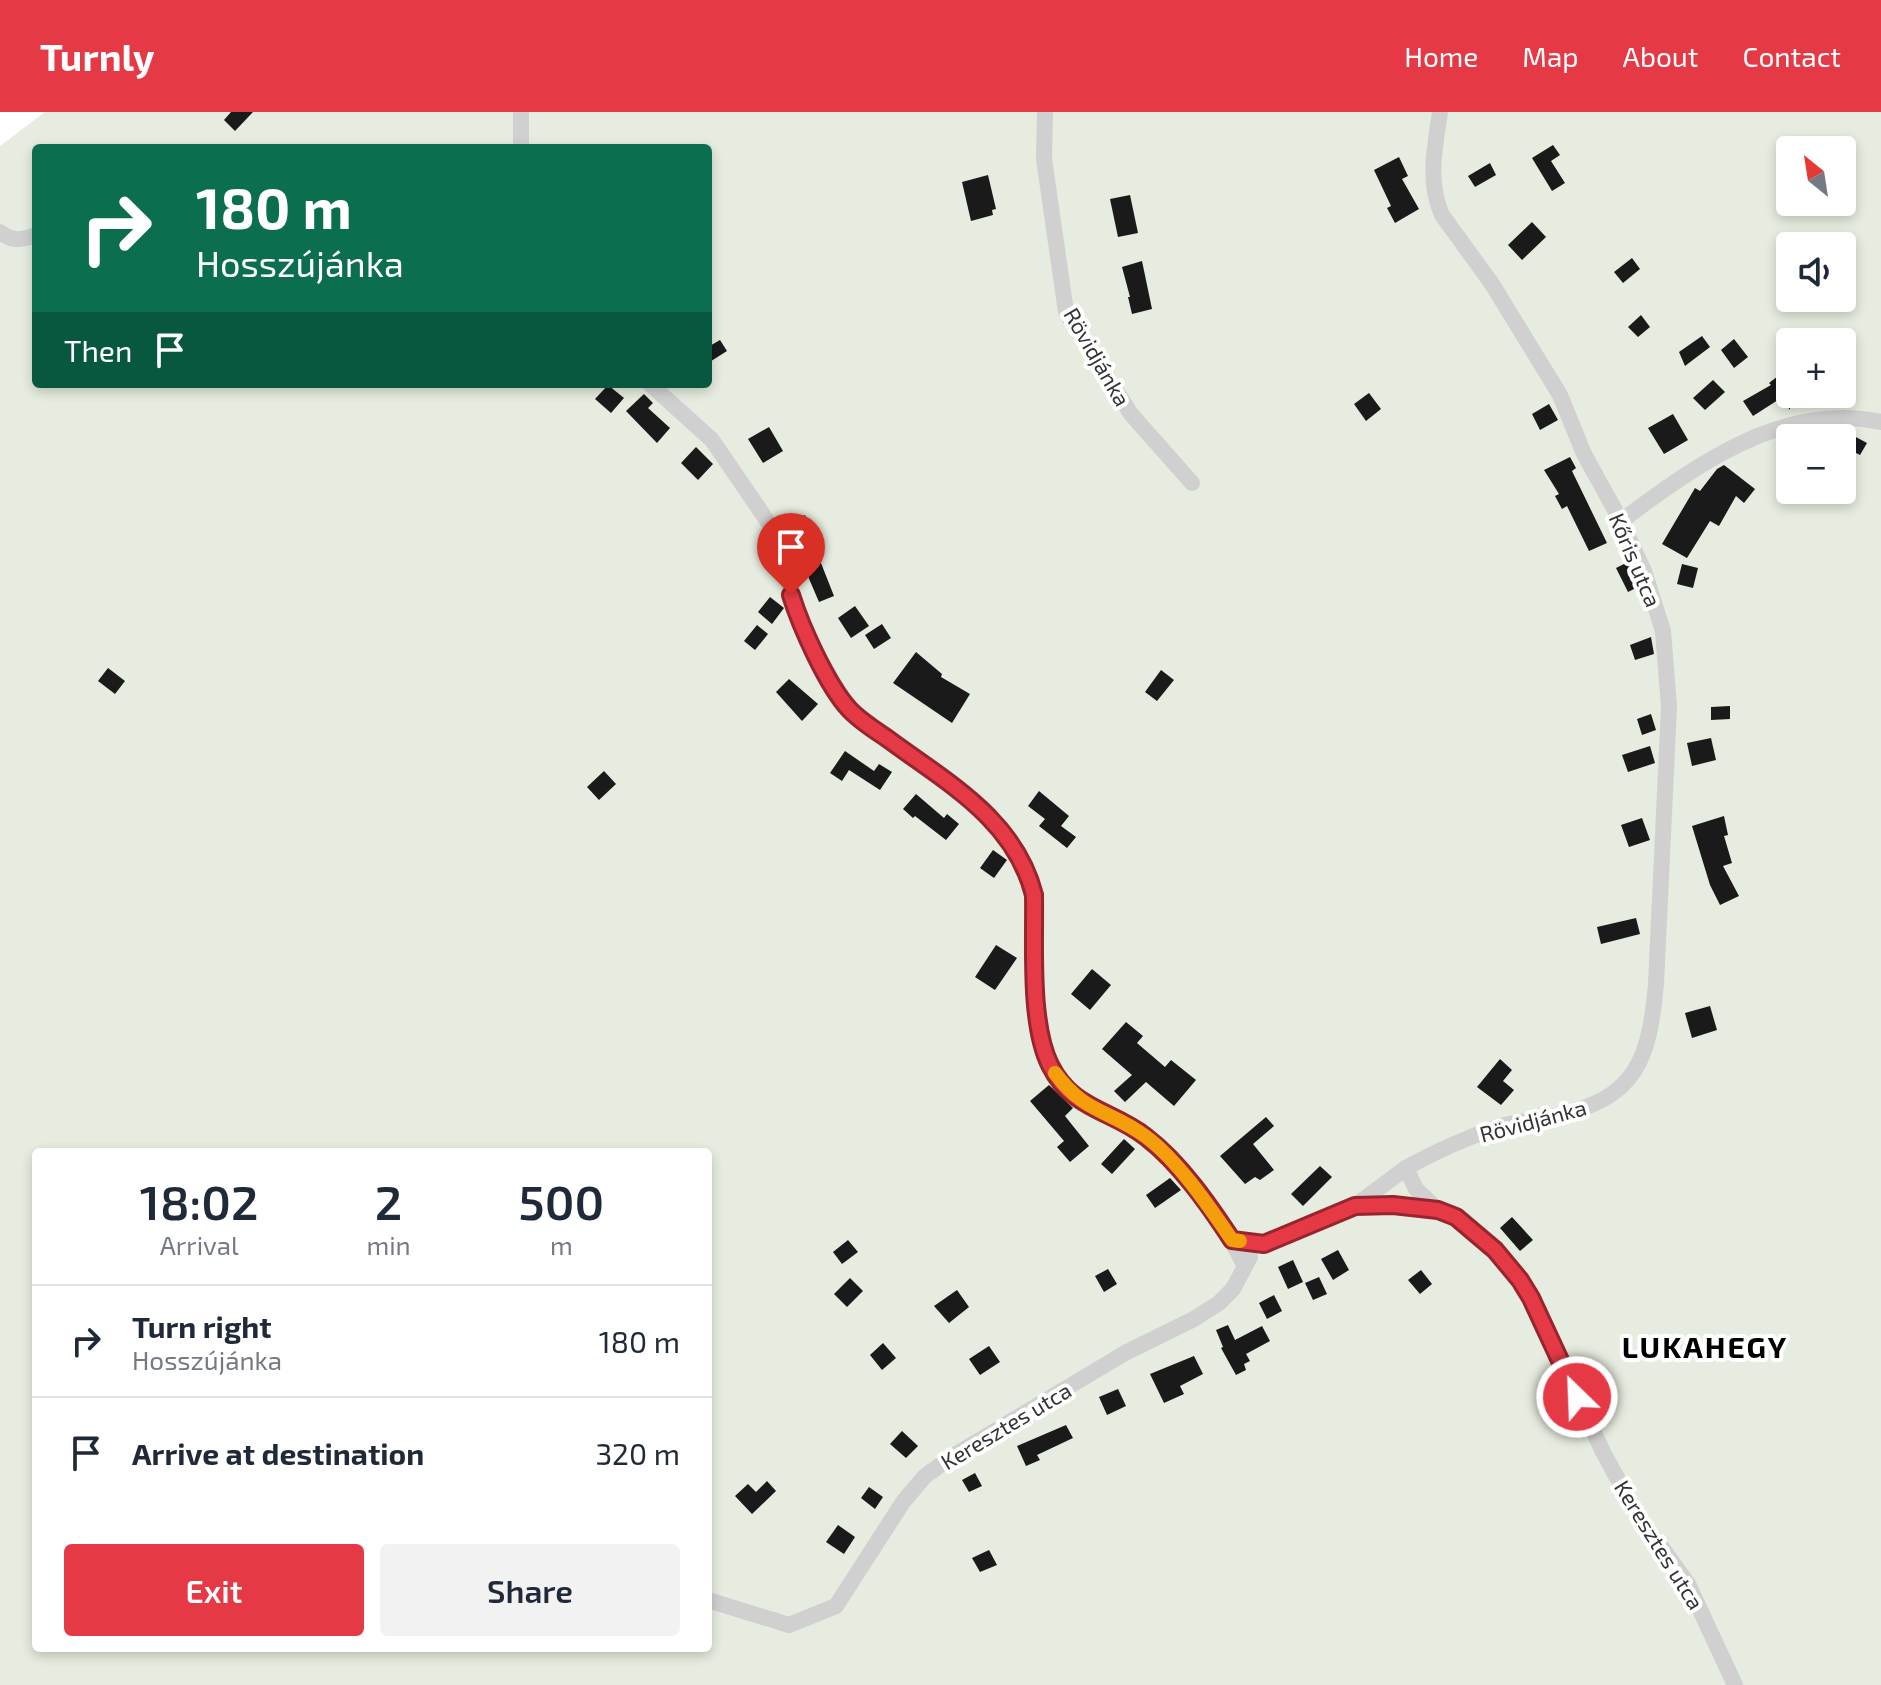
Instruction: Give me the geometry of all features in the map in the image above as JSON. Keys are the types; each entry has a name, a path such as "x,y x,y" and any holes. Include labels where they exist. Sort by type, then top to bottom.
{"street":[{"path":"521,112 521,144"},
{"name":"Rövidjánka","path":"1045,112 1044,159 1066,312 1131,414 1192,483"},
{"name":"Kőris utca","path":"1440,112 1432,180 1436,203 1492,284 1560,395 1584,454 1644,571 1663,631 1669,707 1656,984 1644,1055"},
{"path":"0,232 9,239 32,236"},
{"path":"654,388 712,440 770,525 802,629 848,707 985,810 1017,851 1031,880 1034,895 1037,1010 1044,1048 1056,1075 1086,1106 1144,1134 1154,1143 1205,1200 1245,1266"},
{"path":"1621,521 1712,459 1760,435 1821,419 1881,422"},
{"name":"Rövidjánka","path":"1355,1206 1406,1168 1438,1150 1503,1126 1589,1108 1626,1085 1644,1055"},
{"path":"1406,1168 1416,1189 1438,1210"},
{"name":"Keresztes utca","path":"712,1601 789,1625 836,1606 903,1502 925,1476 1125,1353 1219,1303 1233,1289 1250,1256 1264,1244 1355,1206 1393,1205 1438,1210 1456,1217 1475,1231 1520,1280 1603,1452 1646,1531 1688,1584 1735,1685"},
{"name":"Keresztes utca","path":"1232,1240 1264,1244"}],"shaded area":[{"path":"45,112 1881,112 1881,1685 0,1685 0,146"}],"building":[{"path":"231,112 253,112 235,131 224,120"},
{"path":"1553,145 1560,155 1551,161 1565,183 1552,191 1532,158"},
{"path":"1399,157 1408,176 1402,179 1419,209 1395,223 1387,208 1391,206 1374,170"},
{"path":"1490,163 1496,175 1475,187 1468,176"},
{"path":"988,175 996,209 992,210 993,215 971,221 962,182"},
{"path":"1130,195 1138,233 1118,237 1110,199"},
{"path":"1532,222 1546,237 1522,260 1508,245"},
{"path":"1632,258 1640,269 1623,283 1614,272"},
{"path":"1142,261 1152,309 1132,314 1122,267"},
{"path":"1641,315 1650,327 1638,337 1628,327"},
{"path":"1702,336 1710,347 1685,366 1679,352"},
{"path":"1734,339 1748,357 1734,368 1721,350"},
{"path":"720,340 727,351 712,360 712,345"},
{"path":"1776,378 1776,401 1753,416 1743,401 1771,385 1769,383"},
{"path":"1713,380 1725,392 1705,410 1693,398"},
{"path":"605,388 612,388 624,398 611,413 595,399"},
{"path":"1369,393 1381,409 1366,421 1354,404"},
{"path":"644,394 653,403 648,408 670,428 657,443 626,411"},
{"path":"1549,404 1558,420 1540,430 1532,414"},
{"path":"1673,414 1688,440 1664,454 1648,428"},
{"path":"769,427 783,451 763,463 748,439"},
{"path":"1856,437 1867,443 1860,455 1856,453"},
{"path":"696,447 713,464 698,480 681,463"},
{"path":"1570,457 1576,468 1572,471 1607,543 1589,551 1567,506 1562,509 1555,496 1559,494 1544,470"},
{"path":"1724,465 1755,489 1744,503 1736,496 1719,526 1710,521 1687,558 1662,544 1695,488 1700,491 1717,469"},
{"path":"805,515 822,551 817,553 834,596 819,602 807,574 812,572 790,523"},
{"path":"1628,562 1638,587 1628,592 1616,568"},
{"path":"1682,564 1698,568 1693,588 1677,584"},
{"path":"770,597 784,608 772,624 758,612"},
{"path":"855,606 869,626 851,638 838,618"},
{"path":"882,624 891,638 874,649 865,635"},
{"path":"757,625 768,634 755,650 744,641"},
{"path":"1651,637 1654,654 1635,660 1630,645"},
{"path":"916,652 942,674 941,677 970,694 952,723 893,683"},
{"path":"108,668 125,681 115,694 98,681"},
{"path":"1161,670 1174,680 1157,701 1145,692"},
{"path":"789,679 818,704 802,721 776,692"},
{"path":"1730,706 1730,719 1711,720 1711,707"},
{"path":"1651,714 1656,730 1642,735 1637,719"},
{"path":"1711,738 1716,760 1692,766 1687,743"},
{"path":"1650,746 1655,763 1628,772 1622,755"},
{"path":"845,751 874,771 879,764 892,772 880,790 849,770 842,781 830,773"},
{"path":"604,771 616,784 599,800 587,787"},
{"path":"1039,791 1069,816 1061,826 1076,837 1067,848 1039,826 1045,819 1028,806"},
{"path":"916,794 944,818 947,814 959,824 946,840 903,809"},
{"path":"1724,816 1728,835 1724,836 1732,863 1723,866 1739,896 1720,905 1710,885 1692,826"},
{"path":"1642,818 1650,840 1629,847 1621,825"},
{"path":"993,850 1007,860 994,878 980,868"},
{"path":"1636,918 1640,934 1601,944 1597,927"},
{"path":"996,945 1017,958 995,990 975,977"},
{"path":"1092,969 1111,985 1090,1010 1071,994"},
{"path":"1710,1006 1717,1030 1692,1038 1685,1013"},
{"path":"1126,1022 1143,1036 1137,1043 1165,1067 1171,1060 1196,1080 1174,1106 1146,1082 1125,1102 1114,1091 1132,1075 1102,1049"},
{"path":"1500,1059 1512,1070 1503,1081 1514,1090 1501,1105 1477,1087"},
{"path":"1049,1085 1073,1108 1065,1116 1089,1146 1070,1162 1057,1147 1064,1141 1030,1101"},
{"path":"1266,1117 1274,1126 1253,1144 1274,1170 1260,1180 1255,1177 1245,1184 1220,1156"},
{"path":"1124,1139 1135,1149 1112,1174 1101,1164"},
{"path":"1320,1166 1332,1177 1303,1206 1291,1194"},
{"path":"1170,1178 1181,1190 1155,1208 1146,1195"},
{"path":"1512,1217 1533,1240 1520,1251 1500,1228"},
{"path":"848,1240 858,1252 842,1264 833,1252"},
{"path":"1338,1250 1349,1270 1333,1280 1321,1259"},
{"path":"1293,1260 1303,1282 1288,1289 1278,1267"},
{"path":"1108,1269 1117,1284 1104,1292 1095,1276"},
{"path":"1421,1270 1432,1284 1420,1294 1408,1280"},
{"path":"1319,1277 1327,1294 1313,1300 1305,1283"},
{"path":"850,1278 863,1291 847,1307 834,1294"},
{"path":"957,1290 969,1307 949,1323 934,1306"},
{"path":"1274,1295 1282,1311 1267,1319 1259,1303"},
{"path":"1228,1325 1235,1340 1262,1326 1270,1341 1246,1354 1250,1361 1244,1364 1246,1370 1236,1375 1221,1348 1216,1330"},
{"path":"883,1343 896,1358 882,1370 870,1355"},
{"path":"989,1346 1000,1362 980,1375 969,1359"},
{"path":"1194,1356 1203,1374 1180,1386 1184,1394 1164,1403 1150,1374"},
{"path":"1118,1389 1126,1406 1107,1415 1099,1397"},
{"path":"1066,1425 1073,1438 1037,1455 1040,1460 1026,1466 1017,1446"},
{"path":"902,1431 918,1446 906,1458 890,1444"},
{"path":"975,1473 982,1486 969,1492 962,1480"},
{"path":"767,1481 776,1491 752,1514 735,1496 748,1484 756,1492"},
{"path":"869,1487 883,1497 875,1509 861,1498"},
{"path":"838,1525 855,1537 844,1554 826,1542"},
{"path":"989,1550 997,1565 980,1572 972,1558"}],"slow traffic":[{"path":"1055,1073 1086,1106 1144,1134 1154,1143 1205,1200 1232,1240 1240,1241"}],"district":[{"name":"LUKAHEGY","path":"1705,1348"}],"route":[{"path":"791,595 802,629 848,707 985,810 1017,851 1031,880 1034,895 1037,1010 1044,1048 1056,1075 1075,1097 1086,1106 1144,1134 1154,1143 1205,1200 1232,1240 1264,1244 1355,1206 1393,1205 1438,1210 1456,1217 1495,1250 1520,1280 1577,1397"}]}
